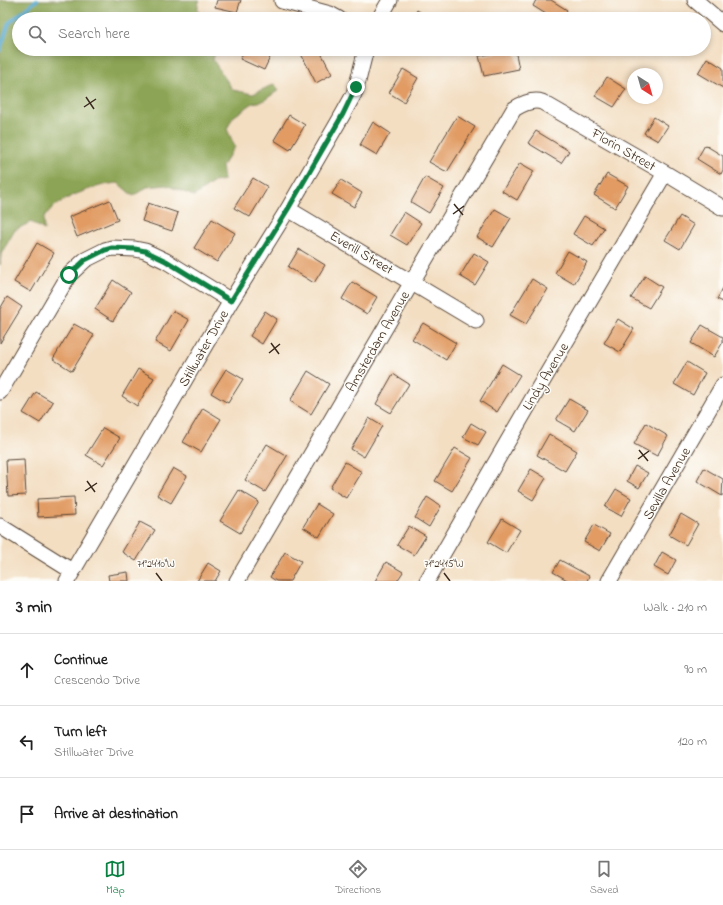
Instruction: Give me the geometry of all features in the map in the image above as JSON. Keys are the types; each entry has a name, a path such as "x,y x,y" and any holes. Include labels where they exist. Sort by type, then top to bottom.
{"street":[{"path":"383,12 390,0"},
{"path":"695,0 709,12"},
{"path":"282,1 323,12"},
{"path":"711,14 723,24"},
{"name":"Stillwater Drive","path":"70,576 231,301 288,209 354,94 364,56"},
{"name":"Florin Street","path":"521,104 538,101 542,102 723,208"},
{"name":"Amsterdam Avenue","path":"237,581 514,109 521,104"},
{"name":"Lindy Avenue","path":"427,581 530,402 665,173"},
{"name":"Everill Street","path":"288,209 476,321"},
{"path":"0,392 69,275 85,260 105,250 112,248 128,248 145,251 166,261 231,301"},
{"name":"Sevilla Avenue","path":"609,581 723,385"},
{"path":"0,526 70,576"}],"green space":[{"path":"0,0 200,0 198,5 199,12 12,12 12,56 214,56 213,60 233,90 253,94 274,84 279,90 263,101 253,103 233,117 227,129 235,147 222,166 224,180 214,182 194,196 166,185 147,187 133,196 118,183 100,186 77,194 66,199 49,211 44,218 44,230 31,222 15,230 1,254 0,265"}],"building":[{"path":"217,0 241,0 237,12 215,7"},
{"path":"536,0 551,0 567,10 566,12 543,12 533,6"},
{"path":"242,56 271,56 264,70 240,59"},
{"path":"302,56 323,56 332,74 316,83"},
{"path":"479,56 516,56 519,69 484,76"},
{"path":"707,58 723,68 723,88 698,73"},
{"path":"403,69 418,78 404,102 389,93"},
{"path":"607,77 626,89 614,107 595,96"},
{"path":"289,115 305,125 290,150 274,140"},
{"path":"457,116 475,127 447,172 429,162"},
{"path":"654,117 668,126 658,141 644,133"},
{"path":"373,122 390,133 377,155 360,145"},
{"path":"536,131 569,151 561,163 528,143"},
{"path":"705,145 723,156 723,170 721,174 697,159"},
{"path":"520,163 534,171 517,200 502,191"},
{"path":"607,174 628,186 615,208 594,195"},
{"path":"425,177 444,188 429,213 411,202"},
{"path":"253,178 268,187 250,217 234,208"},
{"path":"341,180 362,193 354,207 332,194"},
{"path":"110,200 118,220 77,237 69,217"},
{"path":"148,203 178,213 172,231 142,221"},
{"path":"495,209 511,218 493,247 477,237"},
{"path":"404,212 421,223 407,245 390,235"},
{"path":"584,216 604,228 593,246 573,234"},
{"path":"680,216 694,225 680,249 665,240"},
{"path":"212,219 235,233 217,262 194,248"},
{"path":"37,243 54,253 31,292 14,282"},
{"path":"299,249 325,265 314,283 288,267"},
{"path":"568,251 587,262 574,284 555,273"},
{"path":"474,253 489,262 475,285 460,276"},
{"path":"645,276 662,287 649,308 631,298"},
{"path":"532,279 548,289 526,324 510,315"},
{"path":"113,280 131,292 113,321 95,309"},
{"path":"352,282 377,297 367,314 342,299"},
{"path":"723,288 723,302 717,299"},
{"path":"7,297 22,307 0,343 0,309"},
{"path":"173,311 189,320 171,351 155,342"},
{"path":"265,311 277,319 262,344 250,336"},
{"path":"618,319 634,329 620,352 604,343"},
{"path":"423,323 456,343 446,360 412,339"},
{"path":"74,324 94,335 72,371 53,359"},
{"path":"702,325 723,337 723,342 714,357 691,343"},
{"path":"687,362 705,373 693,395 674,384"},
{"path":"502,364 520,375 497,412 480,401"},
{"path":"138,369 154,378 137,406 122,396"},
{"path":"226,369 243,379 228,403 211,393"},
{"path":"308,371 329,384 311,414 290,401"},
{"path":"393,374 409,384 391,413 376,404"},
{"path":"36,392 53,402 40,423 23,413"},
{"path":"569,399 588,410 575,431 556,420"},
{"path":"203,408 221,419 201,452 183,442"},
{"path":"369,418 382,426 364,457 351,449"},
{"path":"471,423 486,432 478,445 463,437"},
{"path":"646,423 668,436 657,456 634,444"},
{"path":"103,428 120,438 103,465 86,455"},
{"path":"549,434 577,451 565,471 537,455"},
{"path":"267,444 287,456 265,492 245,480"},
{"path":"455,448 472,458 452,491 435,481"},
{"path":"24,459 26,495 8,496 6,460"},
{"path":"345,462 362,472 346,498 330,488"},
{"path":"635,466 648,473 639,488 627,481"},
{"path":"173,468 187,476 171,503 157,495"},
{"path":"704,468 723,479 722,496 697,481"},
{"path":"531,469 546,478 533,500 518,491"},
{"path":"616,489 631,498 621,516 605,507"},
{"path":"239,490 259,502 240,533 220,521"},
{"path":"74,497 75,515 38,517 37,499"},
{"path":"427,497 441,506 429,527 415,518"},
{"path":"317,504 333,514 319,537 303,527"},
{"path":"681,514 698,524 686,545 669,535"},
{"path":"502,519 520,530 506,553 488,542"},
{"path":"140,522 155,530 136,561 122,552"},
{"path":"594,525 610,534 600,551 584,542"},
{"path":"409,526 426,536 414,555 397,545"},
{"path":"285,552 301,561 290,581 276,581 270,577"},
{"path":"662,552 676,560 668,575 654,567"},
{"path":"560,560 589,576 587,581 569,581 553,572"},
{"path":"386,562 403,572 397,581 375,581"},
{"path":"208,563 221,571 215,581 197,581"},
{"path":"128,572 129,581 109,581 108,575"}],"waterway":[{"path":"22,12 37,0"},
{"path":"0,50 9,23 12,21"}],"route":[{"path":"69,275 85,260 105,250 112,248 135,249 145,251 166,261 231,301 288,209 343,114 354,94 356,87"}]}
